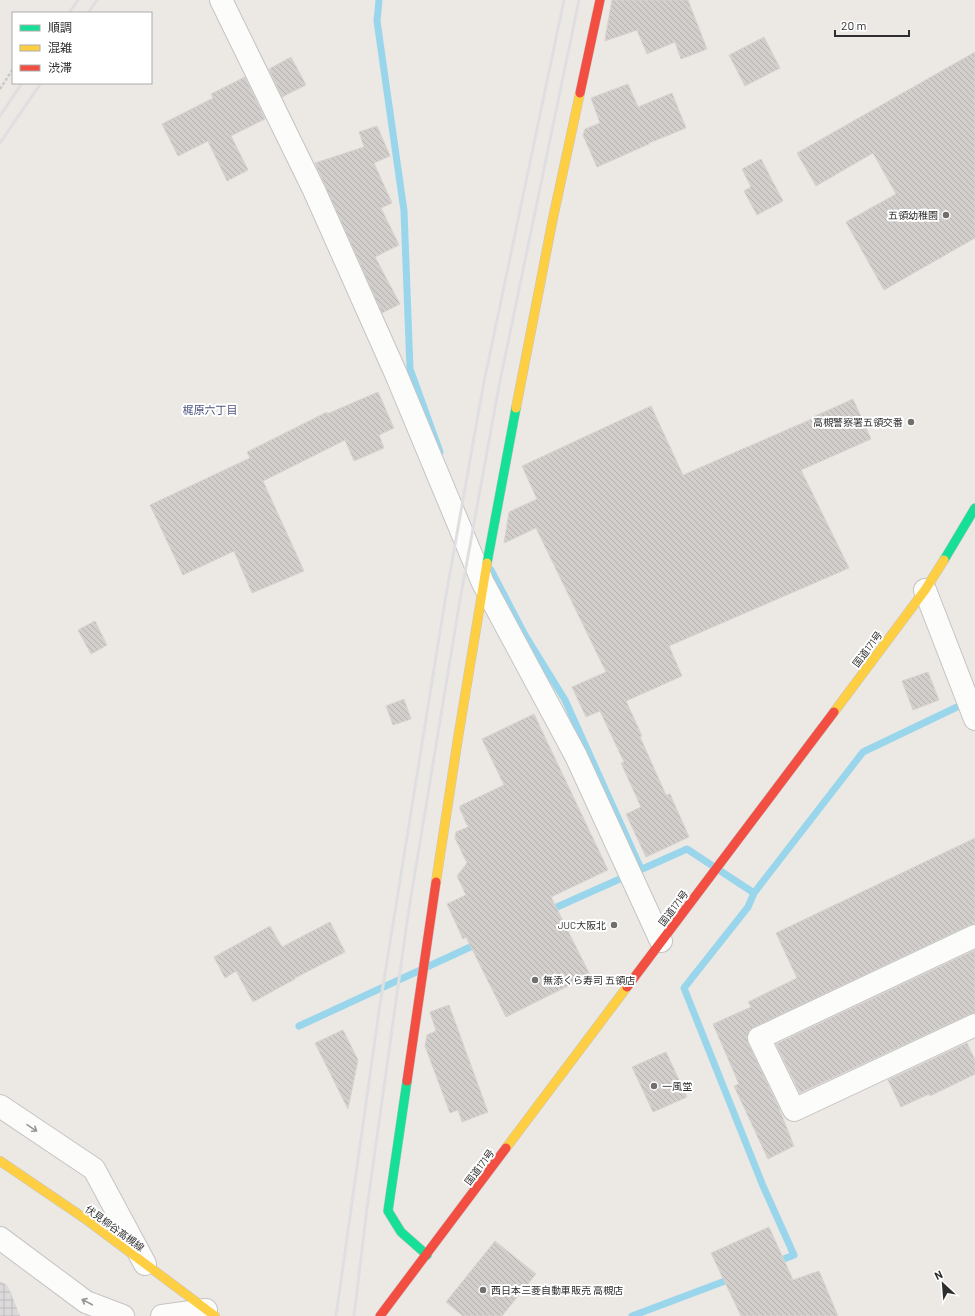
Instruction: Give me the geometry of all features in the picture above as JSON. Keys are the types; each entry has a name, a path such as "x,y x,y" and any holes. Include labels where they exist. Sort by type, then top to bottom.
{"main road":[{"path":"427,1255 401,1232 388,1211 483,584 529,336 575,112 600,0"},
{"name":"国道171号","path":"380,1316 925,590 975,508"},
{"name":"伏見柳谷高槻線","path":"0,1162 84,1218 211,1313"}],"street":[{"path":"221,0 317,197 396,374 483,584 576,756 661,941"},
{"path":"925,590 975,718"},
{"path":"975,936 760,1038 794,1110 975,1025"},
{"path":"0,1106 94,1169 145,1264"},
{"path":"0,1238 86,1302 123,1316"},
{"path":"162,1316 211,1313"}],"path":[{"path":"0,89 12,71"}],"shaded area":[{"path":"0,1281 8,1286 20,1316 0,1316"}],"building":[{"path":"612,0 688,0 707,49 681,59 675,42 647,54 637,30 605,41"},
{"path":"764,37 780,68 745,86 729,55"},
{"path":"975,52 975,238 884,290 846,222 896,194 873,153 816,186 797,153"},
{"path":"291,57 306,85 282,97 269,69"},
{"path":"245,77 265,119 231,136 248,170 227,181 208,141 178,156 162,124 213,98 211,94"},
{"path":"628,84 638,107 672,93 686,128 597,167 583,135 585,129 600,123 591,98"},
{"path":"377,126 390,156 374,163 392,203 381,208 399,245 375,257 400,304 382,313 315,163 364,147 359,132"},
{"path":"761,159 783,201 757,215 744,191 751,187 742,169"},
{"path":"378,392 394,428 379,435 384,448 354,461 345,440 263,481 304,571 252,593 234,551 183,575 150,505 250,458 247,452 327,412 327,414"},
{"path":"853,399 871,439 801,470 849,568 669,646 682,676 626,701 642,736 640,737 666,795 670,794 689,837 646,857 626,814 641,807 621,763 624,762 600,711 586,717 572,687 606,672 536,528 504,543 509,512 537,499 522,466 651,406 683,475 814,418 813,417"},
{"path":"95,621 107,645 91,654 78,630"},
{"path":"928,672 939,700 913,710 902,681"},
{"path":"404,699 411,719 393,725 386,706"},
{"path":"534,714 608,870 551,897 590,975 506,1017 466,937 463,939 447,904 466,895 457,876 467,863 455,838 456,832 468,827 460,806 504,785 482,739"},
{"path":"975,838 975,924 970,925 754,1027 749,1031 747,1037 748,1043 778,1106 794,1146 768,1159 734,1086 739,1084 713,1024 751,1007 748,1002 797,978 776,933"},
{"path":"330,922 345,952 253,1002 236,971 225,978 214,957 270,926 282,947"},
{"path":"975,950 975,1013 800,1093 776,1044"},
{"path":"449,1005 488,1112 462,1122 458,1110 450,1113 425,1046 427,1035 436,1031 430,1012"},
{"path":"343,1030 358,1060 348,1109 315,1043"},
{"path":"967,1043 975,1060 975,1074 930,1096 929,1094 901,1107 888,1080"},
{"path":"666,1052 687,1097 653,1112 632,1067"},
{"path":"769,1227 793,1280 819,1271 838,1316 741,1316 711,1253"},
{"path":"495,1241 536,1274 502,1316 463,1316 446,1302"}],"waterway":[{"path":"379,0 377,21 404,211 410,369 440,452"},
{"path":"491,570 525,635 565,700 641,869"},
{"path":"776,1262 794,1255 763,1186 684,988 748,907 754,893 863,752 957,707 967,704"},
{"path":"548,911 687,849 754,893"},
{"path":"299,1026 479,943"},
{"path":"632,1316 733,1278"}],"railway":[{"path":"70,12 78,0"},
{"path":"89,12 97,0"},
{"path":"336,1316 379,1011 445,601 483,387 564,0"},
{"path":"354,1316 367,1208 408,915 460,600 499,386 579,0"},
{"path":"0,116 21,84"},
{"path":"0,143 40,84"}],"traffic: fast":[{"path":"487,563 516,408"},
{"path":"944,560 975,508"},
{"path":"407,1081 388,1211 401,1232 427,1255"}],"traffic: slow":[{"path":"516,408 553,218 580,93"},
{"path":"834,712 925,590 944,560"},
{"path":"436,882 487,563"},
{"path":"506,1148 627,987"},
{"path":"0,1161 84,1218 215,1316"}],"traffic: jam":[{"path":"580,93 600,0"},
{"path":"627,987 834,712"},
{"path":"407,1081 436,882"},
{"path":"380,1316 506,1148"}],"place":[{"name":"五領幼稚園","path":"946,215"},
{"name":"高槻警察署五領交番","path":"911,422"},
{"name":"JUC大阪北","path":"614,925"},
{"name":"無添くら寿司 五領店","path":"535,980"},
{"name":"一風堂","path":"654,1086"},
{"name":"西日本三菱自動車販売 高槻店","path":"483,1290"}],"district":[{"name":"梶原六丁目","path":"210,409"}]}
